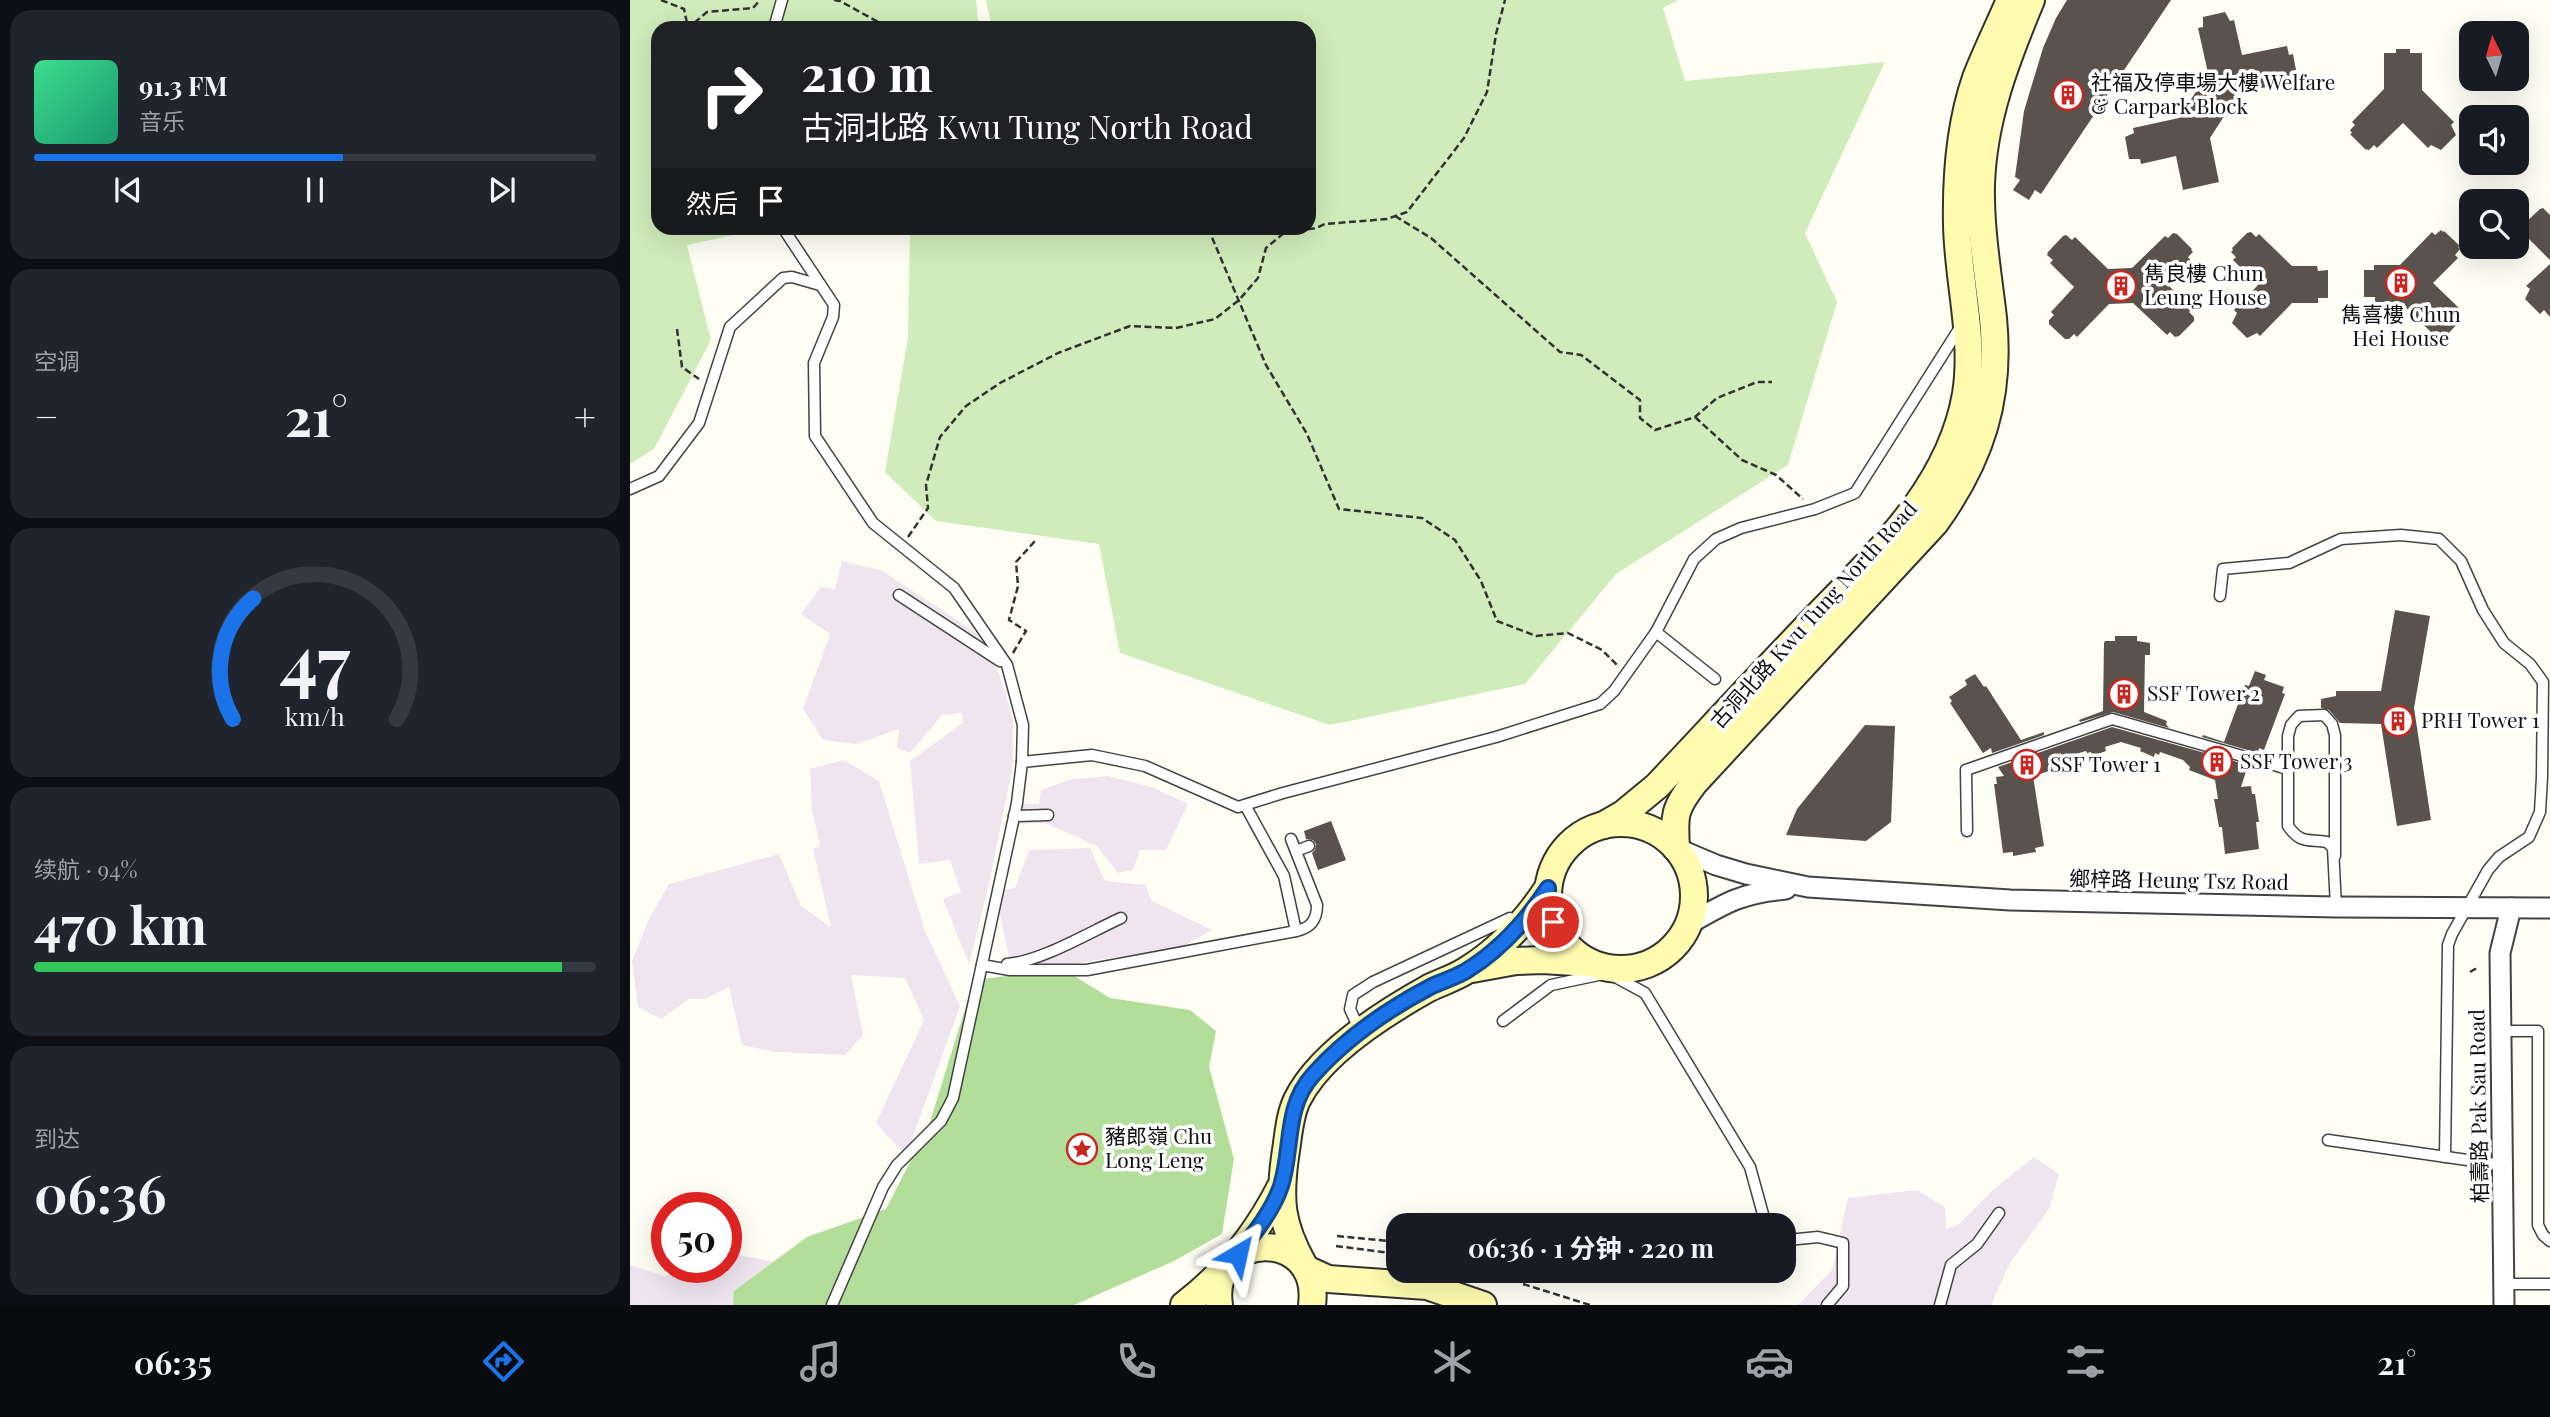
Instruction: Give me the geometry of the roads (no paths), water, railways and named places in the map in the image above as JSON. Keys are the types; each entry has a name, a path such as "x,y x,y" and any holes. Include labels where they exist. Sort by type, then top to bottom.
{"main road":[{"name":"古洞北路 Kwu Tung North Road","path":"1312,1305 1314,1292 1310,1277 1289,1238 1280,1204 1295,1102 1310,1078 1321,1066 1402,1003 1467,970 1518,929 1548,888 1553,871 1567,848 1587,832 1632,808 1657,786 1882,547 1922,498 1949,452 1964,402 1968,361 1957,226 1959,167 1964,127 1976,79 2008,0"},
{"name":"古洞北路 Kwu Tung North Road","path":"1676,848 1674,820 1679,802 1935,523 1954,496 1982,438 1990,410 1995,351 1982,217 1981,186 1985,136 1997,86 2031,0"},
{"name":"古洞北路 Kwu Tung North Road","path":"1467,970 1516,961 1542,960 1591,963 1609,968 1642,966 1675,946 1689,924 1694,905 1694,886 1688,866 1676,848 1660,835 1642,827 1604,825"},
{"path":"1548,888 1548,905 1561,938 1574,952 1591,963"},
{"name":"古洞北路 Kwu Tung North Road","path":"1223,1272 1251,1239 1281,1186"},
{"path":"1184,1305 1233,1260 1245,1251 1261,1247 1284,1250 1318,1277 1427,1286 1483,1305"},
{"path":"1219,1305 1218,1288 1223,1272"},
{"path":"1312,1305 1327,1289 1342,1283 1363,1282"}],"street":[{"name":"鄉梓路 Heung Tsz Road","path":"1676,848 1746,874 1808,887"},
{"name":"鄉梓路 Heung Tsz Road","path":"1689,924 1737,897 1755,891 1808,887 2010,900 2336,907 2550,908"},
{"name":"柏壽路 Pak Sau Road","path":"2504,1305 2500,953 2511,908"}],"lane":[{"path":"776,21 782,0"},
{"path":"1022,762 1092,755 1145,766 1238,807 1496,737 1600,704 1657,632 1694,559 1716,540 1741,528 1815,509 1855,493 1960,329 1962,322 1951,219 1956,154 1968,92 1988,29 2008,0"},
{"path":"788,235 834,305 833,317 814,363 815,436 873,523 954,588 1007,665 1023,725 1022,762 1014,816 953,1098 941,1121 897,1165 883,1187 832,1305"},
{"path":"630,489 659,476 699,423 730,327 783,278 792,277 820,285"},
{"path":"2220,596 2222,569 2289,563 2342,539 2401,535 2439,539 2461,561 2483,610 2504,643 2530,664 2543,682 2540,812 2529,837 2499,857 2488,870 2448,945 2445,1157"},
{"path":"899,594 1007,665"},
{"path":"1657,632 1715,679"},
{"path":"2335,856 2333,848 2327,842 2303,840 2295,836 2288,826 2288,736 2291,724 2299,716 2324,715 2332,724 2335,736 2336,907"},
{"path":"1966,831 1966,770 2112,719 2287,769"},
{"path":"1245,805 1284,876 1296,931"},
{"path":"1014,816 1048,816"},
{"path":"982,965 1010,970 1087,970 1296,931 1312,924 1317,915 1317,905 1291,839"},
{"path":"1296,851 1309,846"},
{"path":"982,965 1019,963 1121,918"},
{"path":"1362,1033 1354,1023 1350,1009 1353,995 1373,982 1510,919"},
{"path":"1503,1021 1551,985 1608,973 1645,993 1750,1167 1763,1213"},
{"path":"2501,1031 2538,1031 2538,1225 2550,1241"},
{"path":"2328,1140 2502,1165"},
{"path":"1940,1305 1951,1265 1977,1244 1999,1213"},
{"path":"1796,1239 1818,1237 1843,1242 1843,1286 1827,1305"},
{"path":"2503,1284 2550,1284"}],"place":[{"name":"社福及停車場大樓 Welfare & Carpark Block","path":"2068,95"},
{"name":"雋喜樓 Chun Hei House","path":"2401,283"},
{"name":"雋良樓 Chun Leung House","path":"2121,286"},
{"name":"SSF Tower 2","path":"2124,694"},
{"name":"PRH Tower 1","path":"2398,721"},
{"name":"SSF Tower 3","path":"2217,762"},
{"name":"SSF Tower 1","path":"2027,765"},
{"name":"豬郎嶺 Chu Long Leng","path":"1082,1149"}]}
